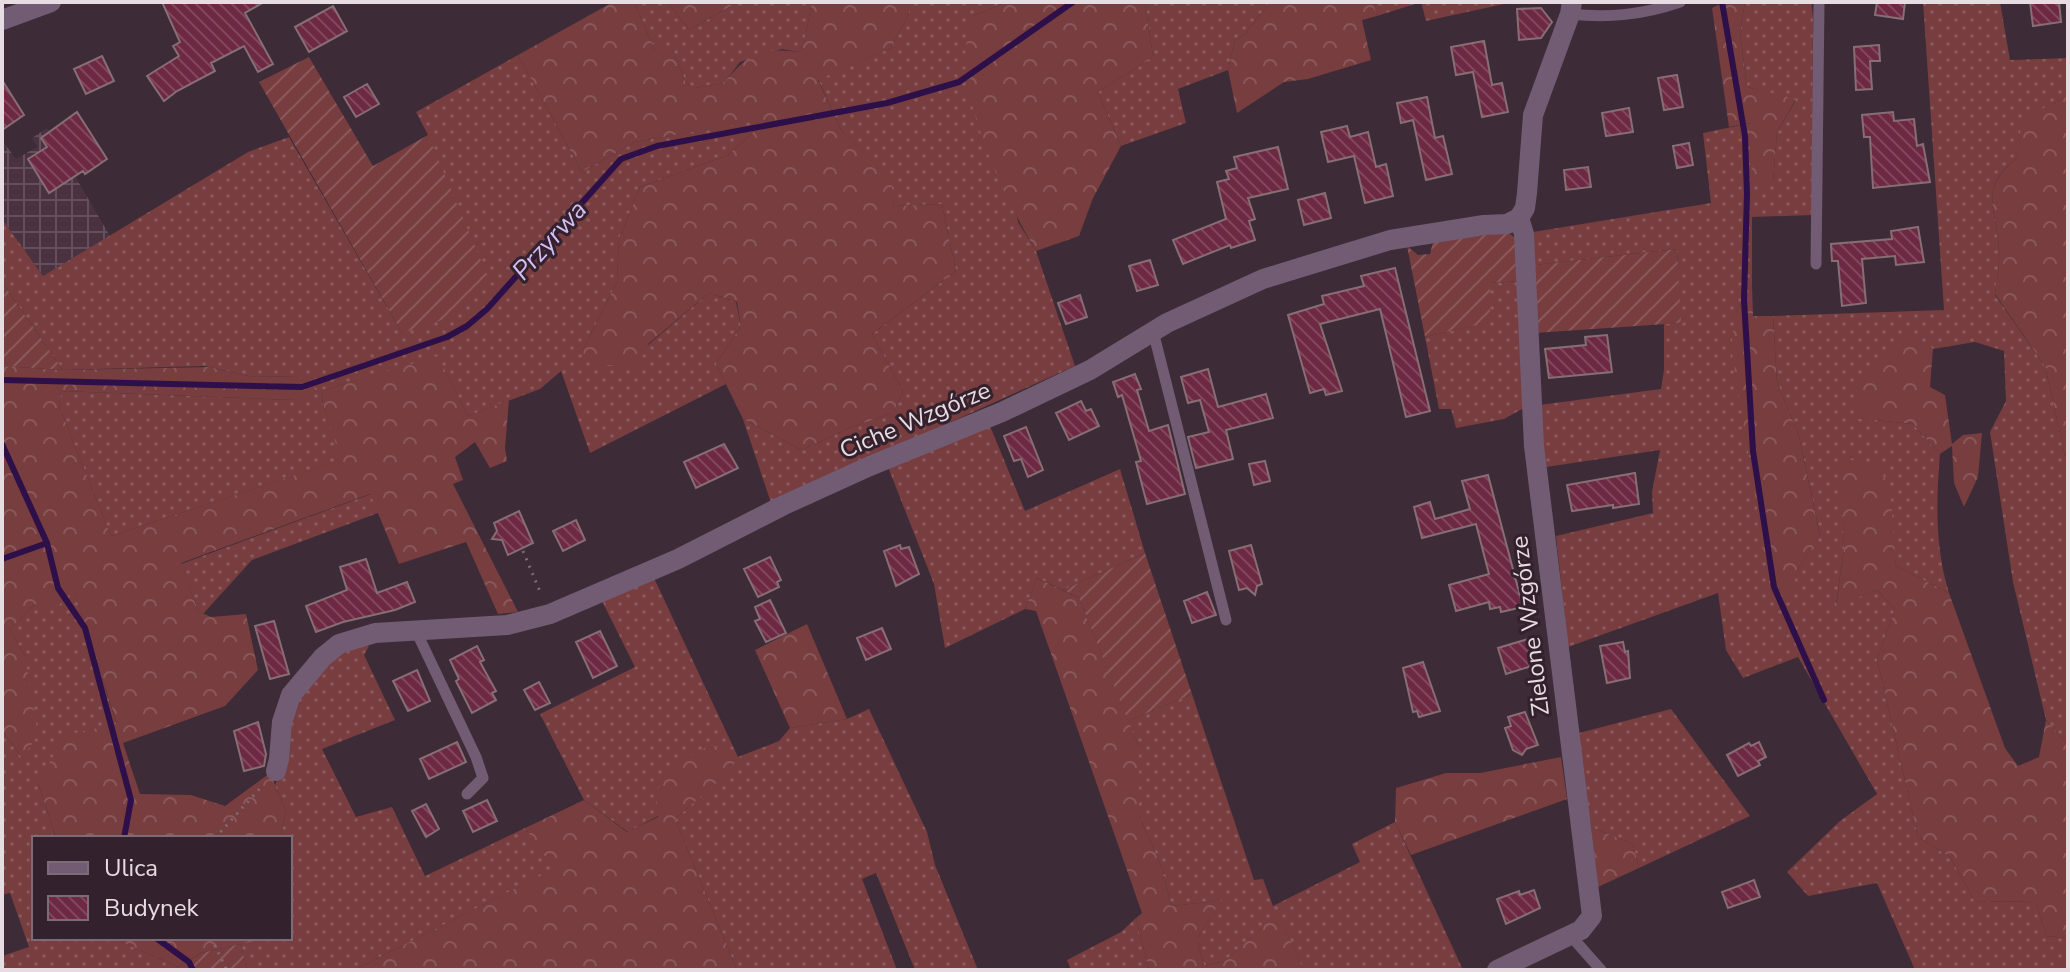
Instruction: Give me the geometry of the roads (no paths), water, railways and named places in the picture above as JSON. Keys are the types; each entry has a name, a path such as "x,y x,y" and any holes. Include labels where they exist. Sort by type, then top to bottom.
{"street":[{"path":"2,20 51,2"},
{"path":"1519,218 1525,208 1533,115 1571,8"},
{"name":"Ciche Wzgórze","path":"276,771 285,709 291,695 323,657 339,644 375,633 507,625 550,614 678,559 870,466 1002,412 1090,370 1153,331 1263,279 1361,247 1453,230 1507,224 1519,218"},
{"name":"Zielone Wzgórze","path":"1497,970 1570,935 1588,924 1592,916 1534,446 1524,234 1519,218"}],"lane":[{"path":"1571,8 1605,18 1658,10 1680,2"},
{"path":"1816,264 1819,2"},
{"path":"1153,331 1226,620"},
{"path":"416,631 483,778 467,794"},
{"path":"1570,935 1601,970"}],"waterway":[{"name":"Przyrwa","path":"2,380 302,387 447,337 467,326 487,309 621,159 657,146 887,103 959,82 1073,2"},
{"path":"1722,2 1745,136 1744,300 1753,451 1774,587 1824,700"},
{"path":"2,444 47,543 2,559"},
{"path":"47,543 58,588 85,628 131,800 124,836"},
{"path":"159,940 189,962 193,970"}]}
